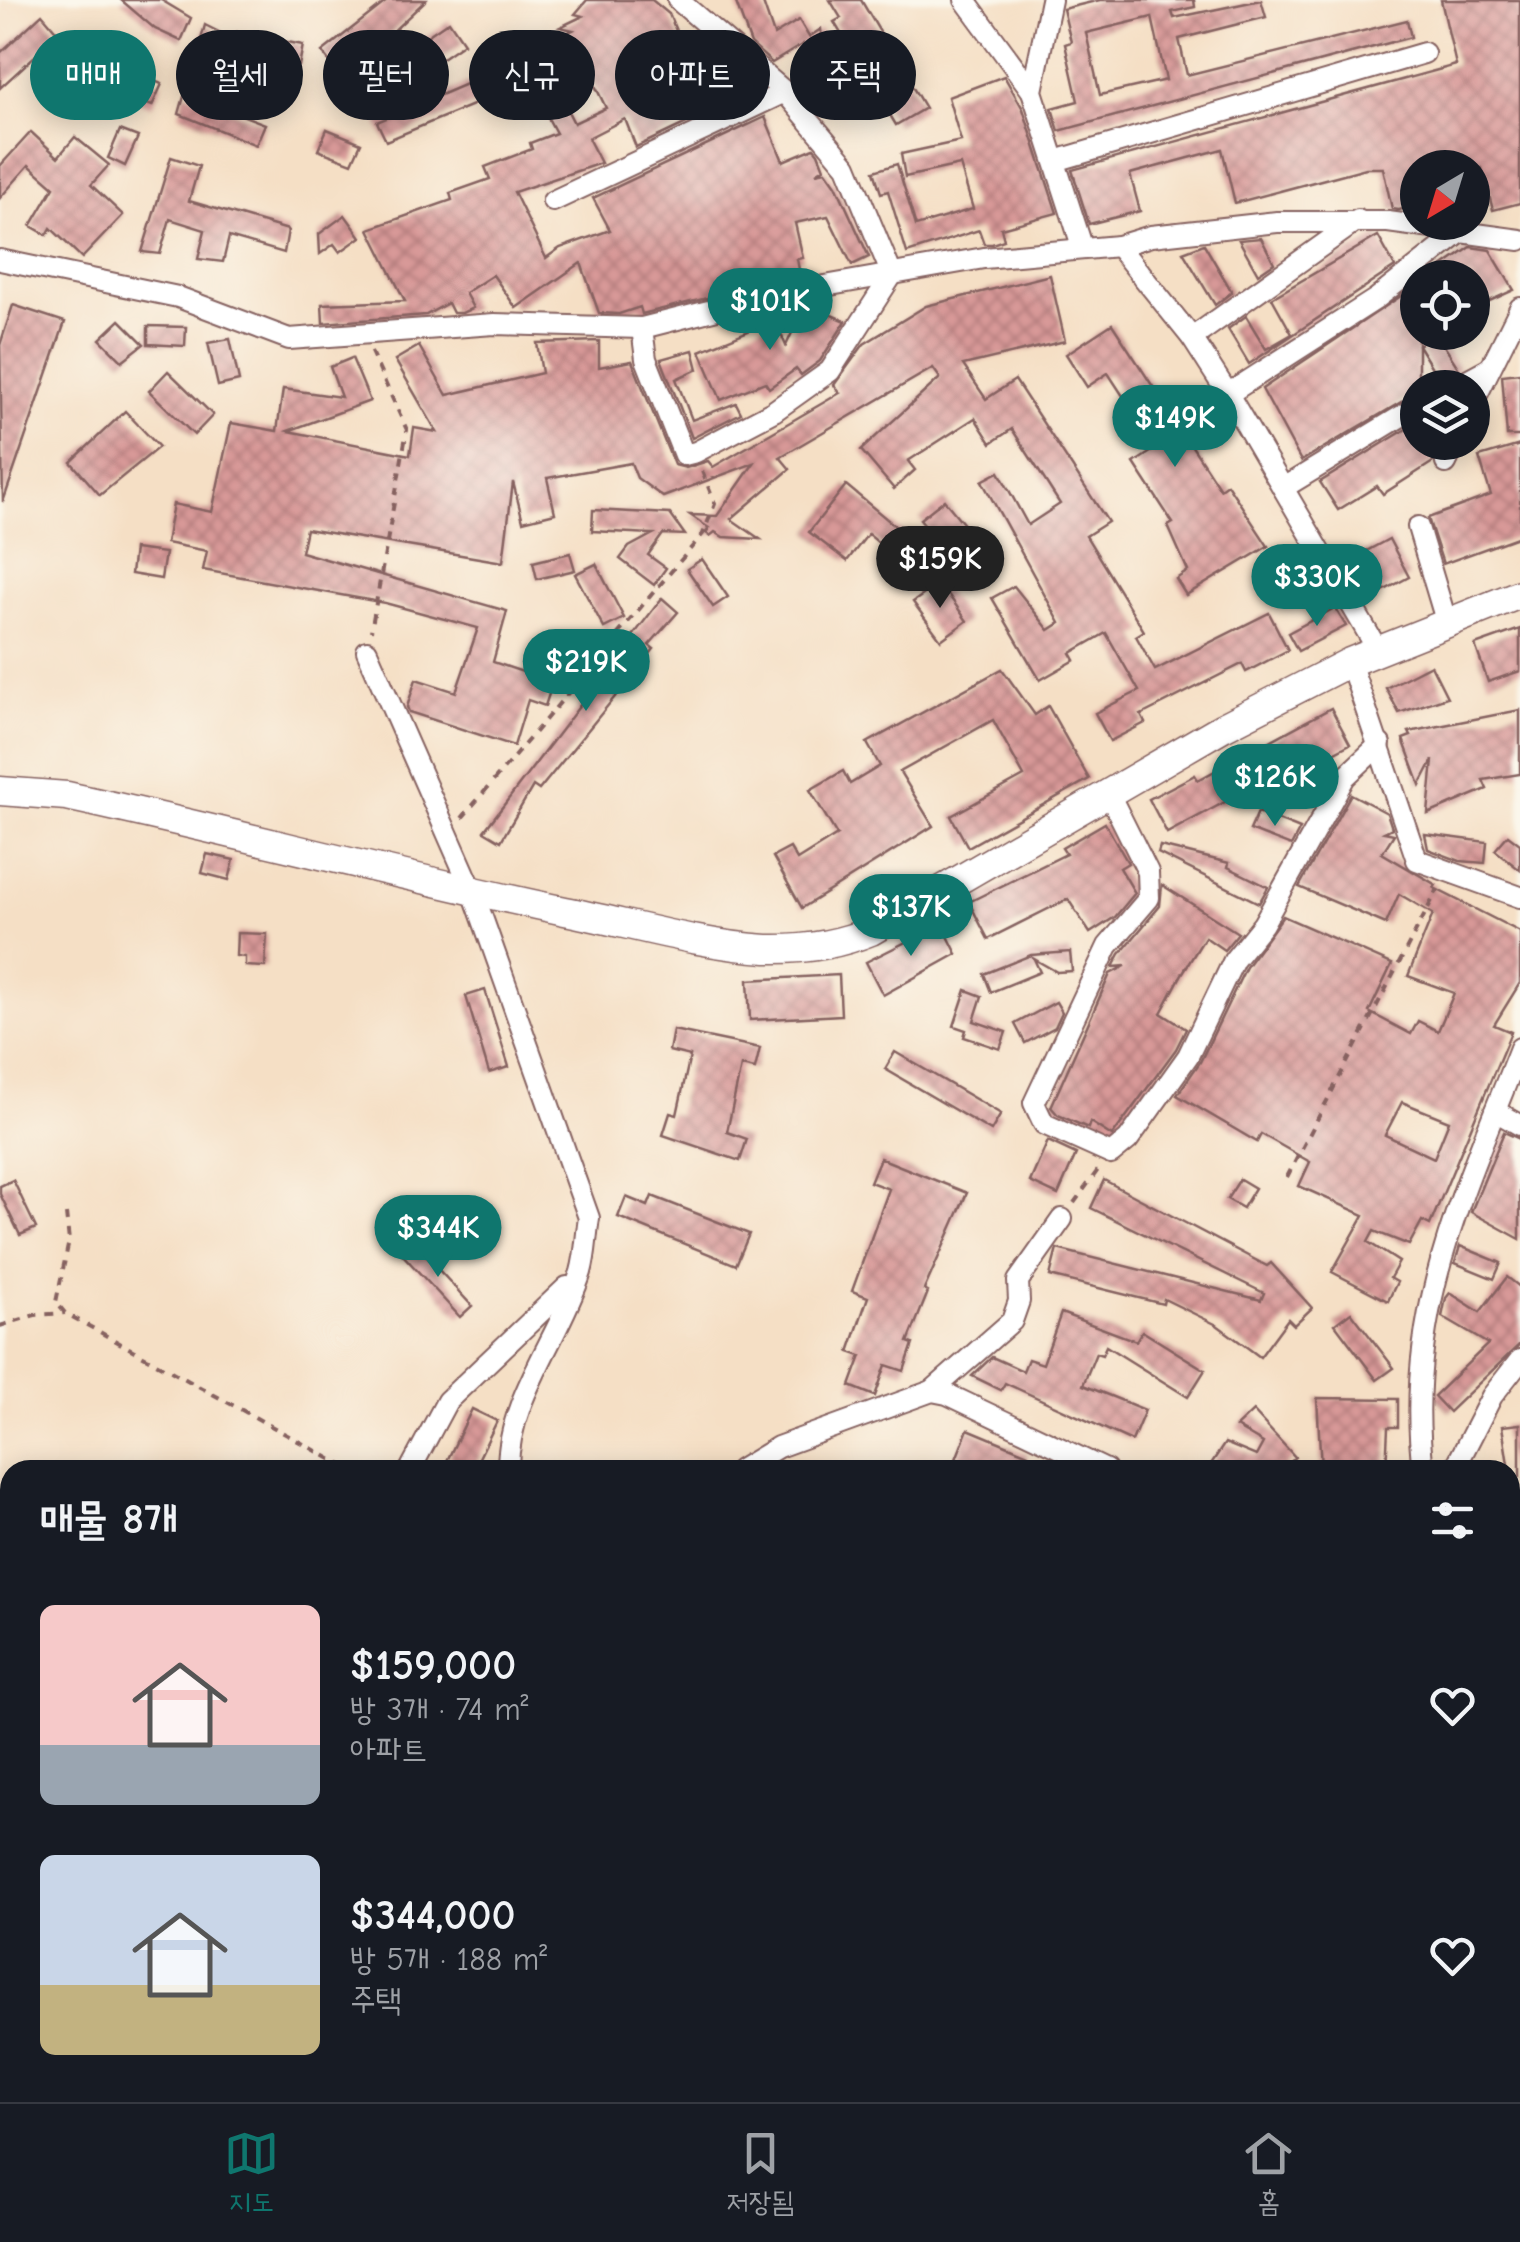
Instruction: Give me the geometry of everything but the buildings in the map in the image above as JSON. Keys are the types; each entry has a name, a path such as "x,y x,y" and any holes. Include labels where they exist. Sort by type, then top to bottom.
{"street":[{"path":"678,0 785,92 848,166 892,275"},
{"path":"966,0 1032,91 1082,246"},
{"path":"1032,91 1049,2"},
{"path":"1054,162 1424,53"},
{"path":"553,201 785,92"},
{"path":"1192,338 1280,280 1358,220"},
{"path":"0,260 178,297 289,339 494,324 642,328 768,296 1082,246 1118,246 1151,236 1277,222 1358,220 1400,225"},
{"path":"1490,236 1520,240"},
{"path":"1228,394 1376,299 1451,240"},
{"path":"1118,246 1192,338 1379,652"},
{"path":"642,328 646,359 684,455 774,411 830,371 892,275"},
{"path":"1485,370 1520,308"},
{"path":"1283,488 1400,417"},
{"path":"1418,526 1447,624"},
{"path":"0,791 67,796 473,892 736,945 781,948 840,944 1223,727 1350,662 1520,594"},
{"path":"368,651 473,892 588,1218 581,1270 508,1459"},
{"path":"1350,662 1417,860 1520,897"},
{"path":"1109,794 1148,872 1148,898 1108,946 1034,1104 1044,1124 1110,1154 1128,1140 1188,1056 1234,960 1262,924 1345,777 1380,744"},
{"path":"1421,1460 1418,1433 1428,1301 1450,1220 1520,1048"},
{"path":"1495,1112 1520,1124"},
{"path":"756,1460 778,1446 932,1391 1012,1321 1020,1300 1018,1281 1062,1218"},
{"path":"415,1460 448,1400 550,1307 581,1270"},
{"path":"1459,1460 1492,1396 1520,1360"},
{"path":"932,1391 946,1394 1085,1460"}],"path":[{"path":"364,336 407,430 368,651"},
{"path":"446,836 703,534 715,504 696,452"},
{"path":"1287,1177 1447,872"},
{"path":"1062,1218 1110,1154"},
{"path":"66,1214 69,1241 56,1302 66,1313 333,1460"},
{"path":"0,1326 35,1315 66,1313"}]}
